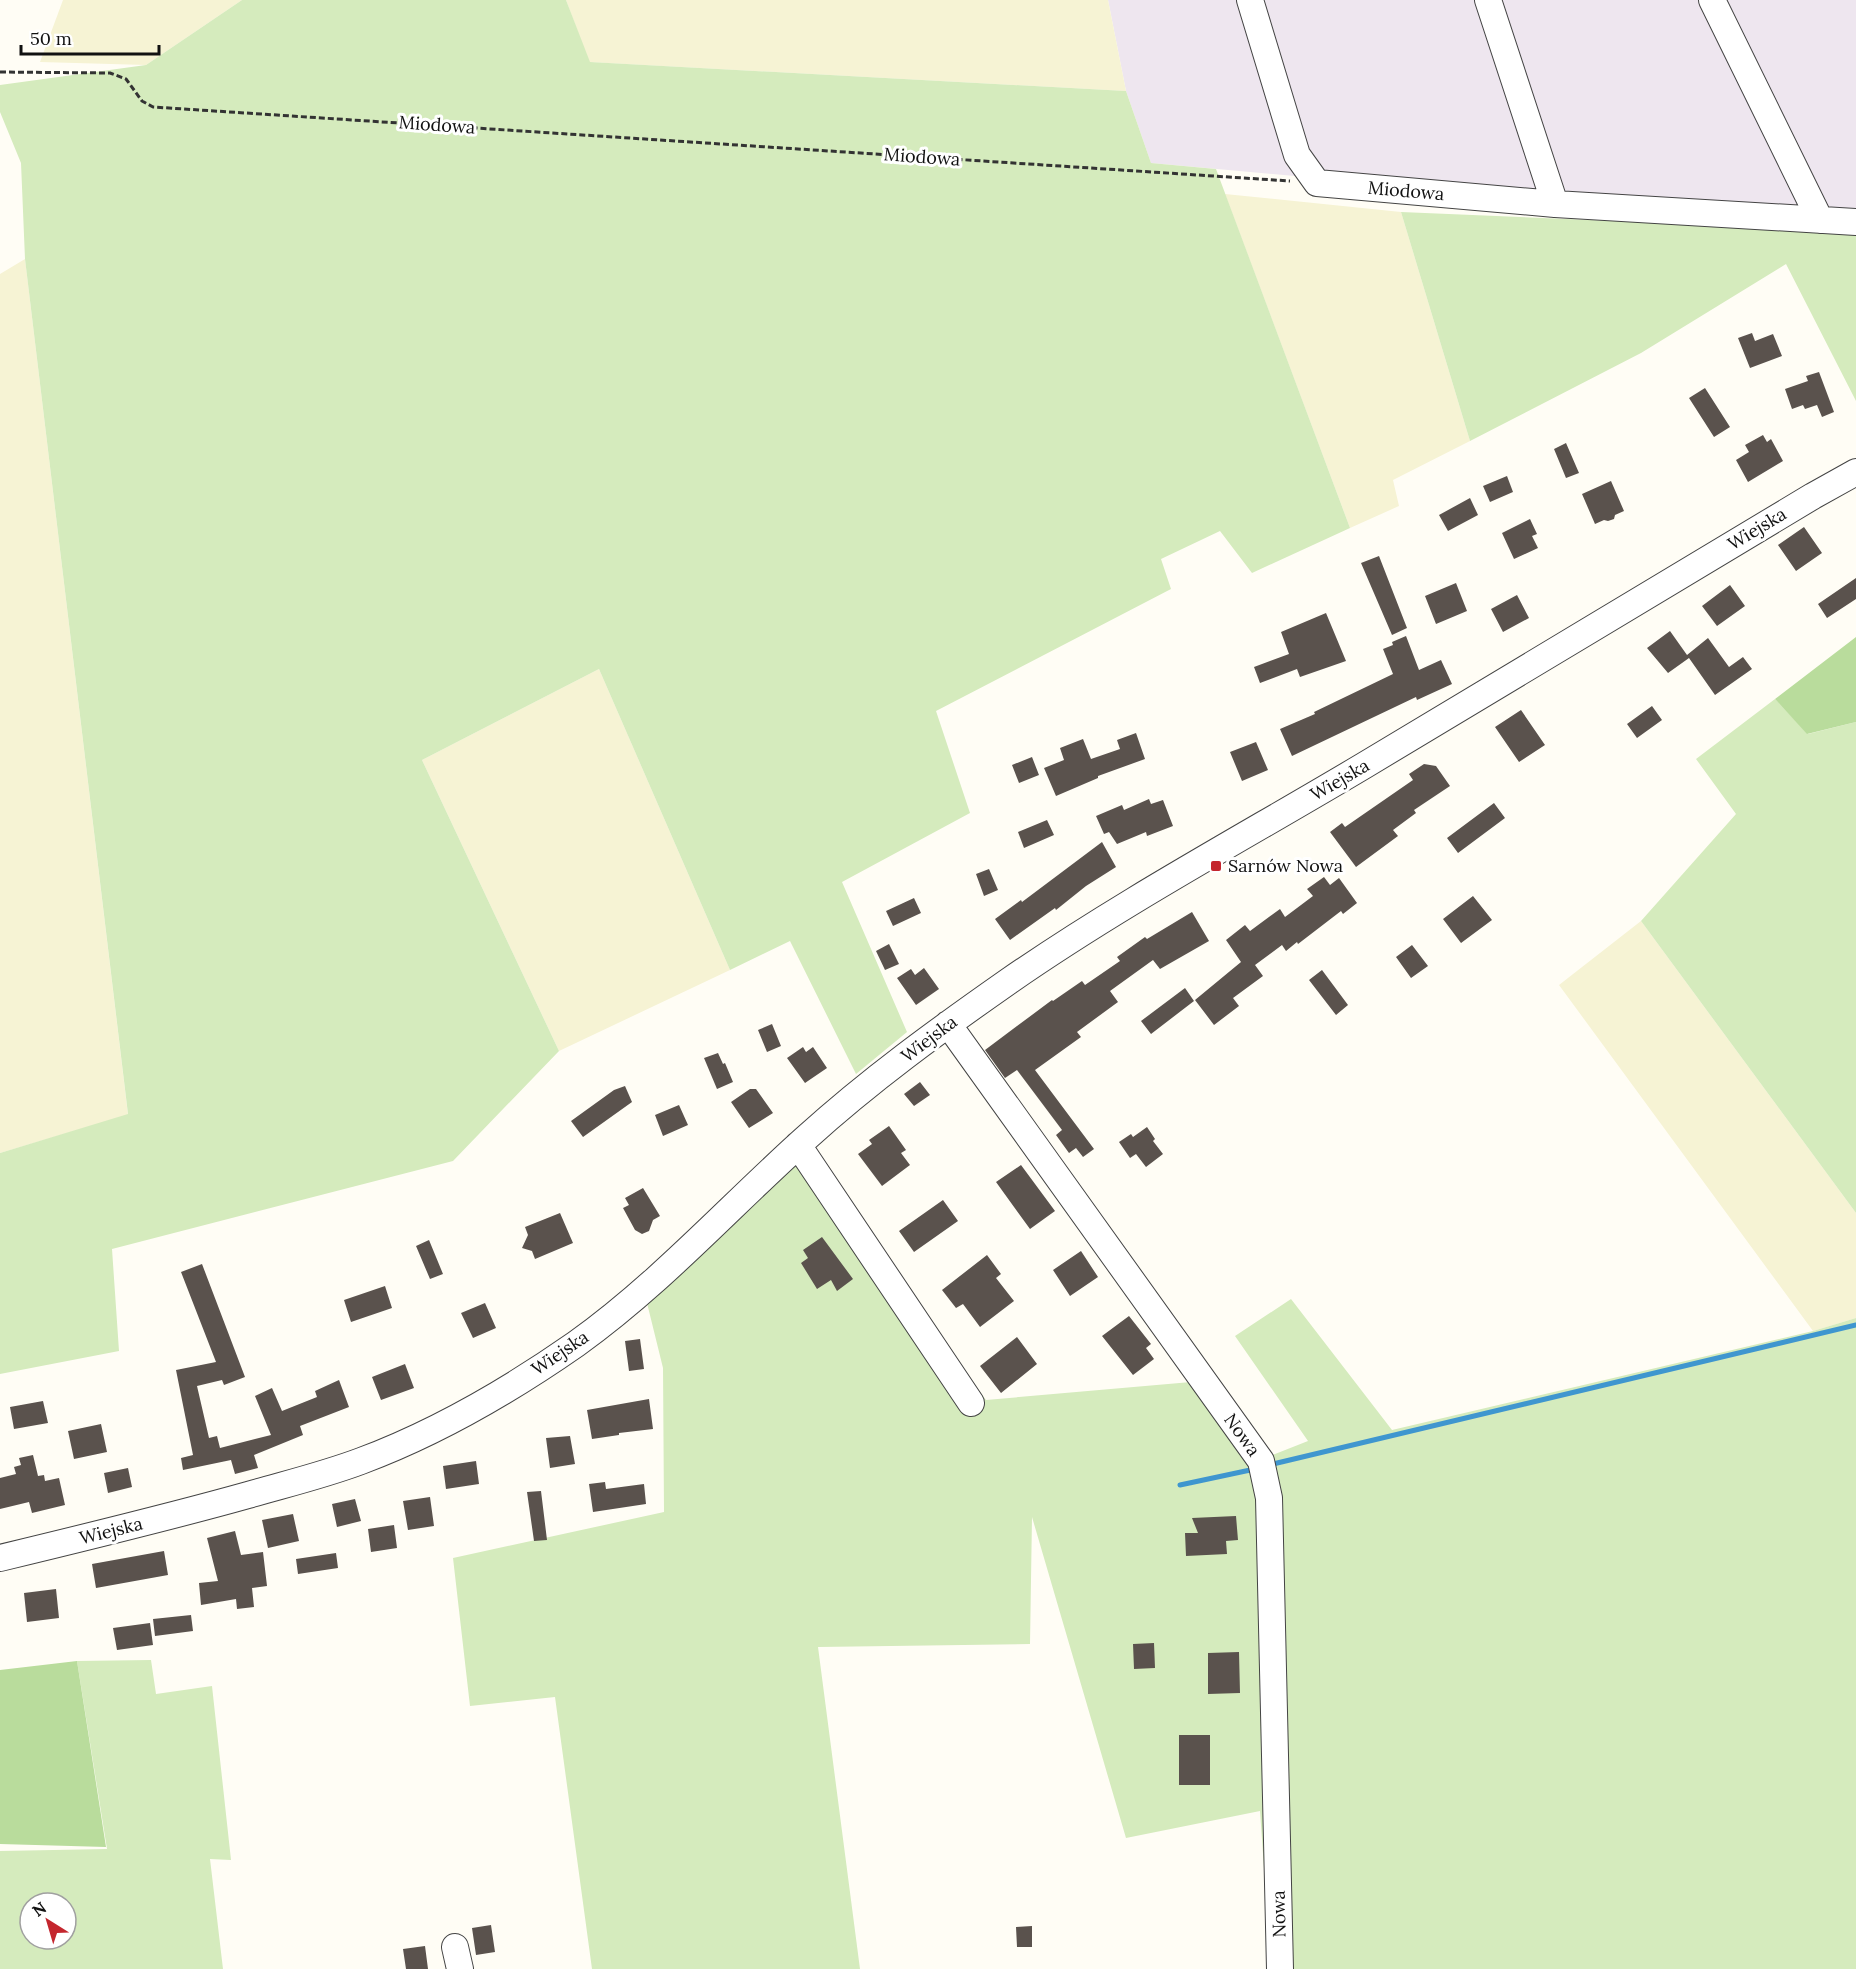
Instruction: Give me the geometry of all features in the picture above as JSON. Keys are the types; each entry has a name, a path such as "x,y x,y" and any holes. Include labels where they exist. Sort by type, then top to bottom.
{"street":[{"path":"1250,0 1297,155 1317,183"},
{"path":"1488,0 1555,204"},
{"path":"1712,0 1820,220"},
{"name":"Miodowa","path":"1317,183 1555,204 1856,222"},
{"name":"Wiejska","path":"0,1558 161,1519 363,1461 446,1422 492,1397 577,1343 668,1269 798,1145 851,1098 948,1024 1099,921 1856,472"},
{"name":"Nowa","path":"948,1024 1262,1461 1269,1498 1280,1969"},
{"path":"798,1145 971,1403"}],"path":[{"name":"Miodowa","path":"0,72 110,73 126,79 142,101 153,107 1317,183"}],"shaded area":[{"path":"63,0 242,0 146,65 40,62"},
{"path":"566,0 1108,0 1126,91 589,62"},
{"path":"1108,0 1856,0 1856,227 1151,163 1126,91"},
{"path":"1225,194 1401,212 1470,441 1393,480 1399,506 1350,528"},
{"path":"25,259 128,1115 0,1153 0,274"},
{"path":"599,669 730,970 559,1051 422,760"},
{"path":"1641,921 1856,1213 1856,1318 1813,1331 1559,985"}],"green space":[{"path":"242,0 566,0 590,62 1126,91 1151,163 1216,169 1350,528 1252,573 1220,531 1161,559 1171,589 936,711 970,813 842,882 907,1032 856,1074 790,941 730,970 599,669 422,760 559,1051 453,1161 112,1249 119,1351 0,1374 0,1153 128,1114 25,259 21,163 0,112 0,85 146,65"},
{"path":"1401,212 1856,231 1856,401 1786,264 1641,353 1470,441"},
{"path":"1856,637 1856,722 1807,734 1775,699"},
{"path":"1775,699 1808,734 1856,722 1856,1213 1641,921 1736,814 1696,759"},
{"path":"802,1161 986,1400 1214,1380 1270,1456 1308,1441 1235,1336 1291,1299 1392,1430 1813,1331 1856,1318 1856,1969 1271,1969 1260,1811 1126,1838 1032,1517 1030,1644 818,1647 860,1969 592,1969 555,1697 470,1706 453,1558 664,1512 663,1368 647,1303 749,1202"},
{"path":"151,1660 156,1694 212,1686 231,1860 210,1859 223,1969 0,1969 0,1851 107,1849 77,1661"},
{"path":"77,1661 106,1847 0,1844 0,1670"}],"building":[{"path":"1752,333 1755,341 1773,334 1782,356 1750,368 1738,338"},
{"path":"1819,372 1834,412 1822,417 1817,405 1805,409 1803,405 1792,409 1785,389 1808,381 1806,376"},
{"path":"1705,388 1730,427 1714,437 1689,398"},
{"path":"1763,435 1767,442 1771,439 1783,461 1748,482 1736,460 1749,452 1745,445"},
{"path":"1566,443 1579,473 1566,478 1554,449"},
{"path":"1507,476 1513,492 1490,502 1483,486"},
{"path":"1611,481 1624,511 1615,515 1614,519 1595,524 1582,494"},
{"path":"1470,498 1478,515 1448,531 1439,515"},
{"path":"1530,519 1537,534 1532,536 1538,548 1514,559 1502,533"},
{"path":"1804,527 1822,553 1796,571 1778,545"},
{"path":"1379,556 1407,628 1392,635 1361,563"},
{"path":"1856,578 1856,599 1827,618 1818,604"},
{"path":"1456,583 1467,611 1436,624 1425,596"},
{"path":"1730,585 1745,606 1717,626 1702,606"},
{"path":"1517,595 1529,618 1503,632 1491,609"},
{"path":"1326,613 1346,661 1300,677 1297,669 1260,683 1254,667 1289,654 1281,632"},
{"path":"1670,631 1687,655 1708,638 1729,667 1743,657 1752,669 1715,695 1689,658 1668,673 1647,648"},
{"path":"1406,636 1419,670 1441,660 1452,684 1417,700 1416,697 1292,756 1280,729 1315,714 1314,712 1393,674 1383,649"},
{"path":"1652,706 1662,720 1637,738 1627,724"},
{"path":"1521,710 1545,745 1519,762 1495,727"},
{"path":"1136,733 1145,759 1098,776 1098,778 1056,796 1044,768 1064,760 1060,748 1083,739 1091,759 1120,749 1117,740"},
{"path":"1256,742 1268,770 1242,781 1230,752"},
{"path":"1032,757 1039,775 1019,783 1012,765"},
{"path":"1424,764 1436,766 1450,786 1414,810 1416,813 1393,830 1398,836 1356,867 1330,832 1342,823 1345,827 1413,780 1409,774"},
{"path":"1149,799 1151,804 1163,800 1173,826 1147,836 1146,832 1117,844 1109,832 1104,834 1096,816 1122,805 1124,810"},
{"path":"1494,803 1505,818 1458,853 1447,838"},
{"path":"1047,820 1054,835 1024,848 1018,832"},
{"path":"1102,842 1116,867 1010,940 995,919 1021,900 1022,902"},
{"path":"989,869 998,890 984,896 976,874"},
{"path":"1324,877 1330,885 1339,878 1357,903 1343,914 1341,911 1298,944 1297,942 1286,951 1282,945 1255,965 1263,976 1233,998 1239,1006 1214,1025 1195,1000 1241,962 1226,940 1245,925 1250,931 1280,909 1285,917 1313,896 1307,889"},
{"path":"1473,896 1492,920 1461,943 1443,919"},
{"path":"914,898 921,913 893,926 886,911"},
{"path":"1192,912 1209,941 1160,969 1153,960 1110,991 1118,1002 1077,1032 1081,1037 1035,1070 1094,1149 1083,1157 1076,1148 1069,1153 1056,1135 1062,1130 1017,1070 1005,1078 985,1050 1052,1000 1082,981 1085,985 1120,961 1117,957 1145,937 1147,939"},
{"path":"889,944 899,964 885,970 876,951"},
{"path":"1412,945 1428,966 1411,978 1396,957"},
{"path":"924,968 939,989 916,1005 897,978 911,969 915,975"},
{"path":"1322,970 1348,1005 1336,1015 1309,980"},
{"path":"1185,988 1194,1001 1151,1034 1141,1021"},
{"path":"772,1024 781,1046 767,1052 758,1030"},
{"path":"803,1047 806,1052 813,1047 827,1068 805,1083 787,1058"},
{"path":"718,1053 733,1082 717,1089 704,1058"},
{"path":"920,1082 930,1095 914,1106 904,1094"},
{"path":"625,1086 632,1102 583,1137 571,1121 614,1090"},
{"path":"750,1089 756,1089 773,1113 749,1128 731,1102"},
{"path":"679,1105 688,1125 663,1136 655,1115"},
{"path":"889,1126 906,1150 901,1153 910,1165 882,1186 858,1154 872,1144 869,1140"},
{"path":"1147,1127 1155,1139 1153,1141 1163,1154 1146,1167 1136,1154 1130,1158 1119,1142 1131,1134 1133,1137"},
{"path":"1021,1165 1055,1211 1030,1229 996,1182"},
{"path":"643,1188 660,1216 653,1220 649,1231 642,1234 635,1230 623,1208 629,1205 625,1198"},
{"path":"943,1200 958,1221 914,1252 899,1231"},
{"path":"560,1213 573,1243 535,1259 532,1251 522,1248 528,1235 525,1227"},
{"path":"822,1237 853,1279 837,1291 831,1280 817,1289 801,1263 808,1258 803,1250"},
{"path":"429,1240 443,1274 430,1279 416,1246"},
{"path":"1081,1251 1098,1277 1070,1296 1053,1270"},
{"path":"987,1255 1001,1274 996,1278 1014,1301 980,1327 963,1304 956,1308 942,1290"},
{"path":"202,1264 245,1377 224,1385 222,1380 197,1386 209,1438 217,1436 220,1448 271,1435 255,1396 272,1388 282,1411 317,1397 315,1391 339,1380 349,1407 300,1426 303,1435 254,1455 258,1468 235,1474 231,1460 183,1470 181,1458 193,1455 176,1370 216,1362 181,1272"},
{"path":"385,1286 392,1308 351,1322 344,1300"},
{"path":"485,1303 496,1328 473,1338 461,1313"},
{"path":"1129,1316 1151,1344 1146,1348 1154,1359 1133,1375 1102,1336"},
{"path":"1017,1337 1037,1364 1001,1393 980,1366"},
{"path":"640,1339 644,1369 629,1371 625,1341"},
{"path":"405,1364 414,1388 381,1400 372,1377"},
{"path":"649,1399 653,1429 592,1439 587,1410"},
{"path":"43,1401 48,1423 14,1429 10,1407"},
{"path":"101,1424 107,1452 74,1459 68,1431"},
{"path":"570,1436 575,1464 550,1468 546,1438"},
{"path":"33,1455 38,1476 44,1475 45,1481 59,1478 65,1505 32,1513 29,1502 0,1509 0,1478 16,1474 14,1467 21,1465 19,1458"},
{"path":"476,1461 479,1484 446,1489 443,1466"},
{"path":"128,1468 132,1487 108,1493 104,1473"},
{"path":"605,1482 606,1489 644,1484 646,1504 593,1512 589,1484"},
{"path":"541,1491 547,1540 534,1541 527,1492"},
{"path":"430,1497 434,1526 408,1530 403,1501"},
{"path":"355,1499 361,1521 337,1527 332,1504"},
{"path":"293,1514 299,1541 268,1548 262,1520"},
{"path":"1236,1516 1238,1540 1226,1541 1227,1554 1186,1556 1185,1533 1198,1533 1192,1518"},
{"path":"394,1525 397,1548 371,1552 368,1529"},
{"path":"235,1531 241,1555 263,1552 267,1586 252,1588 254,1607 237,1609 236,1599 201,1605 199,1583 218,1581 207,1538"},
{"path":"164,1551 168,1575 96,1588 92,1564"},
{"path":"336,1553 338,1568 298,1574 296,1559"},
{"path":"56,1589 59,1618 27,1622 24,1593"},
{"path":"191,1615 193,1631 155,1636 153,1619"},
{"path":"150,1623 153,1645 117,1650 113,1628"},
{"path":"1154,1643 1155,1668 1134,1669 1133,1644"},
{"path":"1239,1652 1240,1693 1208,1694 1208,1653"},
{"path":"1179,1735 1210,1735 1210,1785 1179,1785"},
{"path":"491,1925 495,1952 476,1955 472,1928"},
{"path":"1032,1926 1032,1947 1017,1947 1016,1927"},
{"path":"425,1946 428,1969 406,1969 403,1949"}],"waterway":[{"path":"1273,1464 1856,1325"},
{"path":"1180,1485 1255,1469"}],"place":[{"name":"Sarnów Nowa","path":"1216,866"}]}
